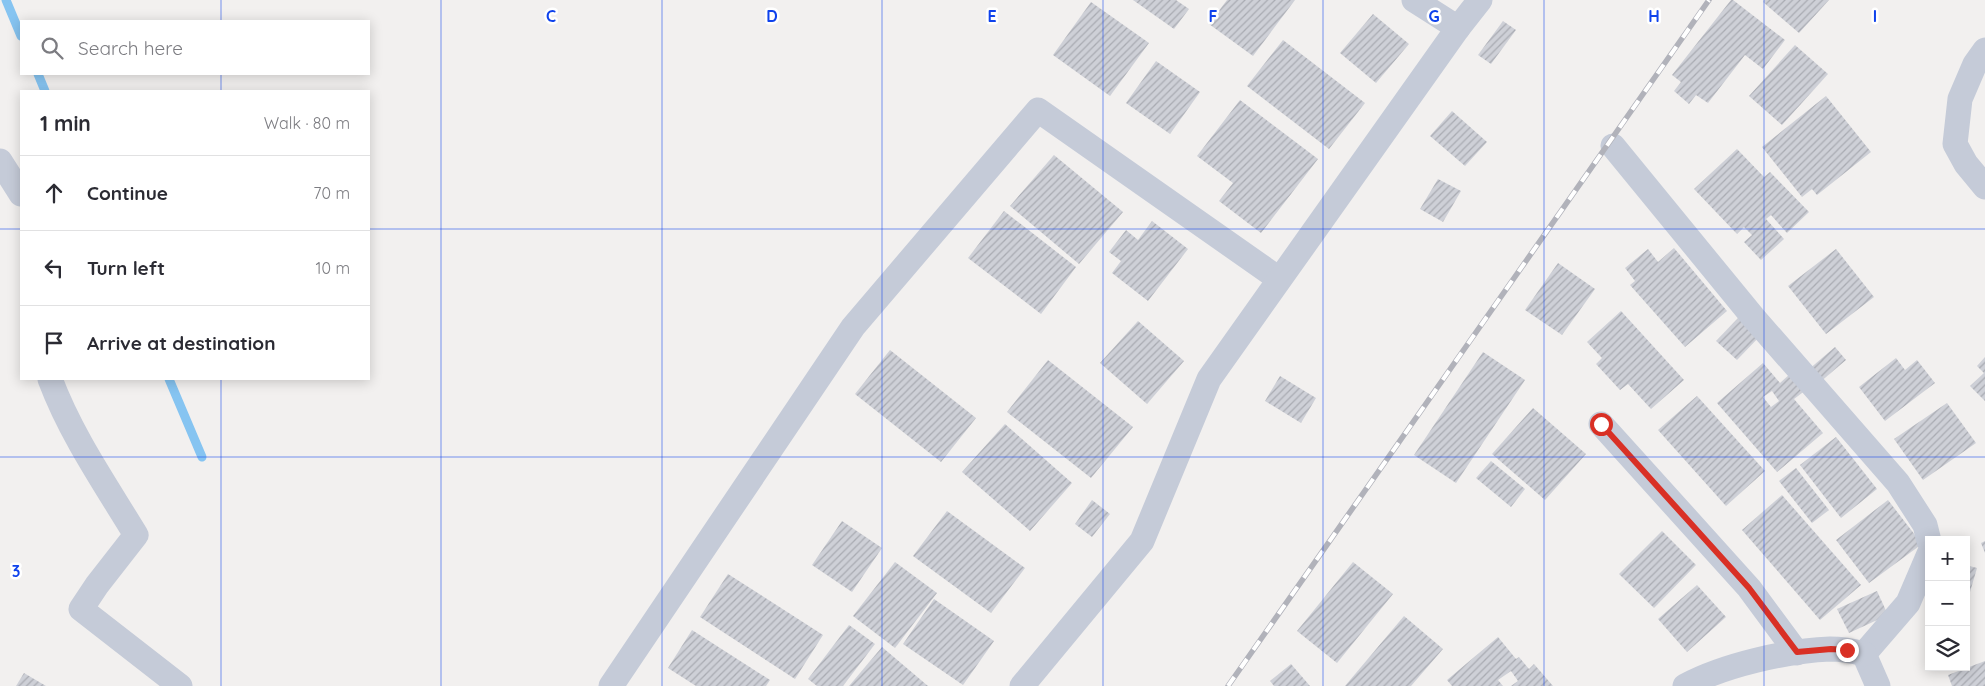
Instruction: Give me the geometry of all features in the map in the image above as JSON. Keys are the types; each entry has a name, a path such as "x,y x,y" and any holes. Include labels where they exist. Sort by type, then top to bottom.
{"street":[{"path":"1414,0 1458,28"},
{"path":"1022,686 1142,541 1209,379 1458,28 1480,0"},
{"path":"1985,50 1975,64 1960,99 1955,144 1966,164 1985,187"},
{"path":"611,686 853,327 1038,110 1279,279"},
{"path":"1613,146 1753,317 1898,483 1924,525 1927,536"},
{"path":"0,161 20,192"},
{"path":"50,380 59,403 80,445 136,535 81,609 180,686"},
{"path":"1601,424 1749,588 1797,652"},
{"path":"1864,654 1908,603 1925,563"},
{"path":"1686,686 1735,666 1797,652 1831,649 1864,654"},
{"path":"1864,654 1878,686"}],"building":[{"path":"1133,0 1176,0 1189,9 1174,29"},
{"path":"1227,0 1295,0 1253,56 1209,24"},
{"path":"1731,0 1785,40 1763,69 1745,55 1708,103 1696,95 1689,104 1674,91 1681,82 1672,75"},
{"path":"1764,0 1829,0 1799,33 1763,2"},
{"path":"1091,2 1149,43 1110,96 1053,55"},
{"path":"1373,14 1409,44 1376,83 1340,53"},
{"path":"1503,21 1516,30 1491,64 1478,55"},
{"path":"1283,40 1365,103 1329,149 1247,86"},
{"path":"1795,45 1828,74 1782,125 1749,96"},
{"path":"1156,61 1200,92 1170,134 1126,103"},
{"path":"1826,96 1871,152 1817,195 1812,189 1802,197 1762,147"},
{"path":"1240,100 1318,159 1261,233 1219,201 1233,183 1197,156"},
{"path":"1452,111 1487,142 1465,166 1430,136"},
{"path":"1737,149 1764,177 1770,172 1809,212 1787,233 1771,215 1766,219 1784,239 1761,260 1744,242 1752,235 1744,227 1737,234 1694,189"},
{"path":"1054,155 1123,212 1079,264 1010,206"},
{"path":"1438,179 1461,191 1443,222 1420,209"},
{"path":"1004,211 1076,267 1041,314 968,258"},
{"path":"1152,221 1188,249 1148,301 1112,273 1121,261 1109,252 1126,230 1138,240"},
{"path":"1674,248 1727,311 1685,347 1630,285 1635,281 1625,268 1648,249 1658,262"},
{"path":"1836,249 1874,297 1826,334 1788,286"},
{"path":"1558,263 1595,289 1562,335 1525,310"},
{"path":"1621,311 1684,380 1651,409 1628,384 1620,390 1596,364 1602,358 1587,342"},
{"path":"1740,316 1761,335 1737,360 1716,341"},
{"path":"1138,321 1184,361 1147,404 1100,363"},
{"path":"1835,347 1846,360 1819,383 1808,370"},
{"path":"890,350 976,418 941,462 855,394"},
{"path":"1483,352 1525,380 1456,483 1414,455"},
{"path":"1985,357 1985,401 1970,386 1984,373 1977,366"},
{"path":"1896,358 1905,370 1917,360 1935,383 1885,421 1859,387"},
{"path":"1048,360 1133,427 1091,478 1007,412"},
{"path":"1763,363 1780,383 1791,373 1806,390 1794,399 1823,433 1777,472 1717,403","holes":["1772,391 1779,401 1771,407 1763,397"]},
{"path":"1280,376 1316,398 1301,423 1265,401"},
{"path":"1697,396 1765,471 1726,506 1658,430"},
{"path":"1947,403 1976,443 1923,480 1894,439"},
{"path":"1533,408 1586,454 1545,500 1492,454"},
{"path":"1005,424 1072,483 1030,531 962,472"},
{"path":"1836,437 1877,489 1841,518 1800,465"},
{"path":"1491,461 1525,489 1511,507 1476,478"},
{"path":"1796,468 1829,510 1812,523 1779,481"},
{"path":"1782,495 1861,585 1820,620 1742,530"},
{"path":"1092,500 1110,514 1092,537 1075,524"},
{"path":"1888,500 1922,544 1869,583 1836,540"},
{"path":"947,511 1025,568 991,613 913,556"},
{"path":"842,521 882,548 852,592 812,565"},
{"path":"1662,531 1696,565 1654,608 1619,574"},
{"path":"1985,541 1985,553 1981,543"},
{"path":"895,562 937,593 895,648 853,616"},
{"path":"1353,562 1393,594 1337,663 1297,631"},
{"path":"1970,566 1977,568 1970,592"},
{"path":"728,574 823,635 795,679 700,617"},
{"path":"1697,585 1726,617 1687,652 1658,619"},
{"path":"1877,591 1888,615 1849,633 1837,609"},
{"path":"934,599 994,641 963,685 903,644"},
{"path":"1404,616 1443,649 1411,686 1345,686"},
{"path":"849,625 875,644 843,686 817,686 808,679"},
{"path":"692,630 770,680 766,686 696,686 668,668"},
{"path":"1498,637 1516,659 1519,657 1529,669 1534,664 1553,686 1511,686 1518,681 1511,671 1498,680 1503,686 1452,686 1447,680"},
{"path":"882,647 928,686 849,686"},
{"path":"1985,661 1985,686 1952,686 1948,675 1959,671 1970,671 1970,667"},
{"path":"1291,664 1310,686 1274,686 1270,681"},
{"path":"24,673 46,686 16,686"}],"waterway":[{"path":"6,0 20,34"},
{"path":"38,75 45,90"},
{"path":"169,380 202,457"}],"railway":[{"path":"1228,686 1709,0"}],"route":[{"path":"1601,424 1749,588 1797,652 1831,649 1847,650"}]}
